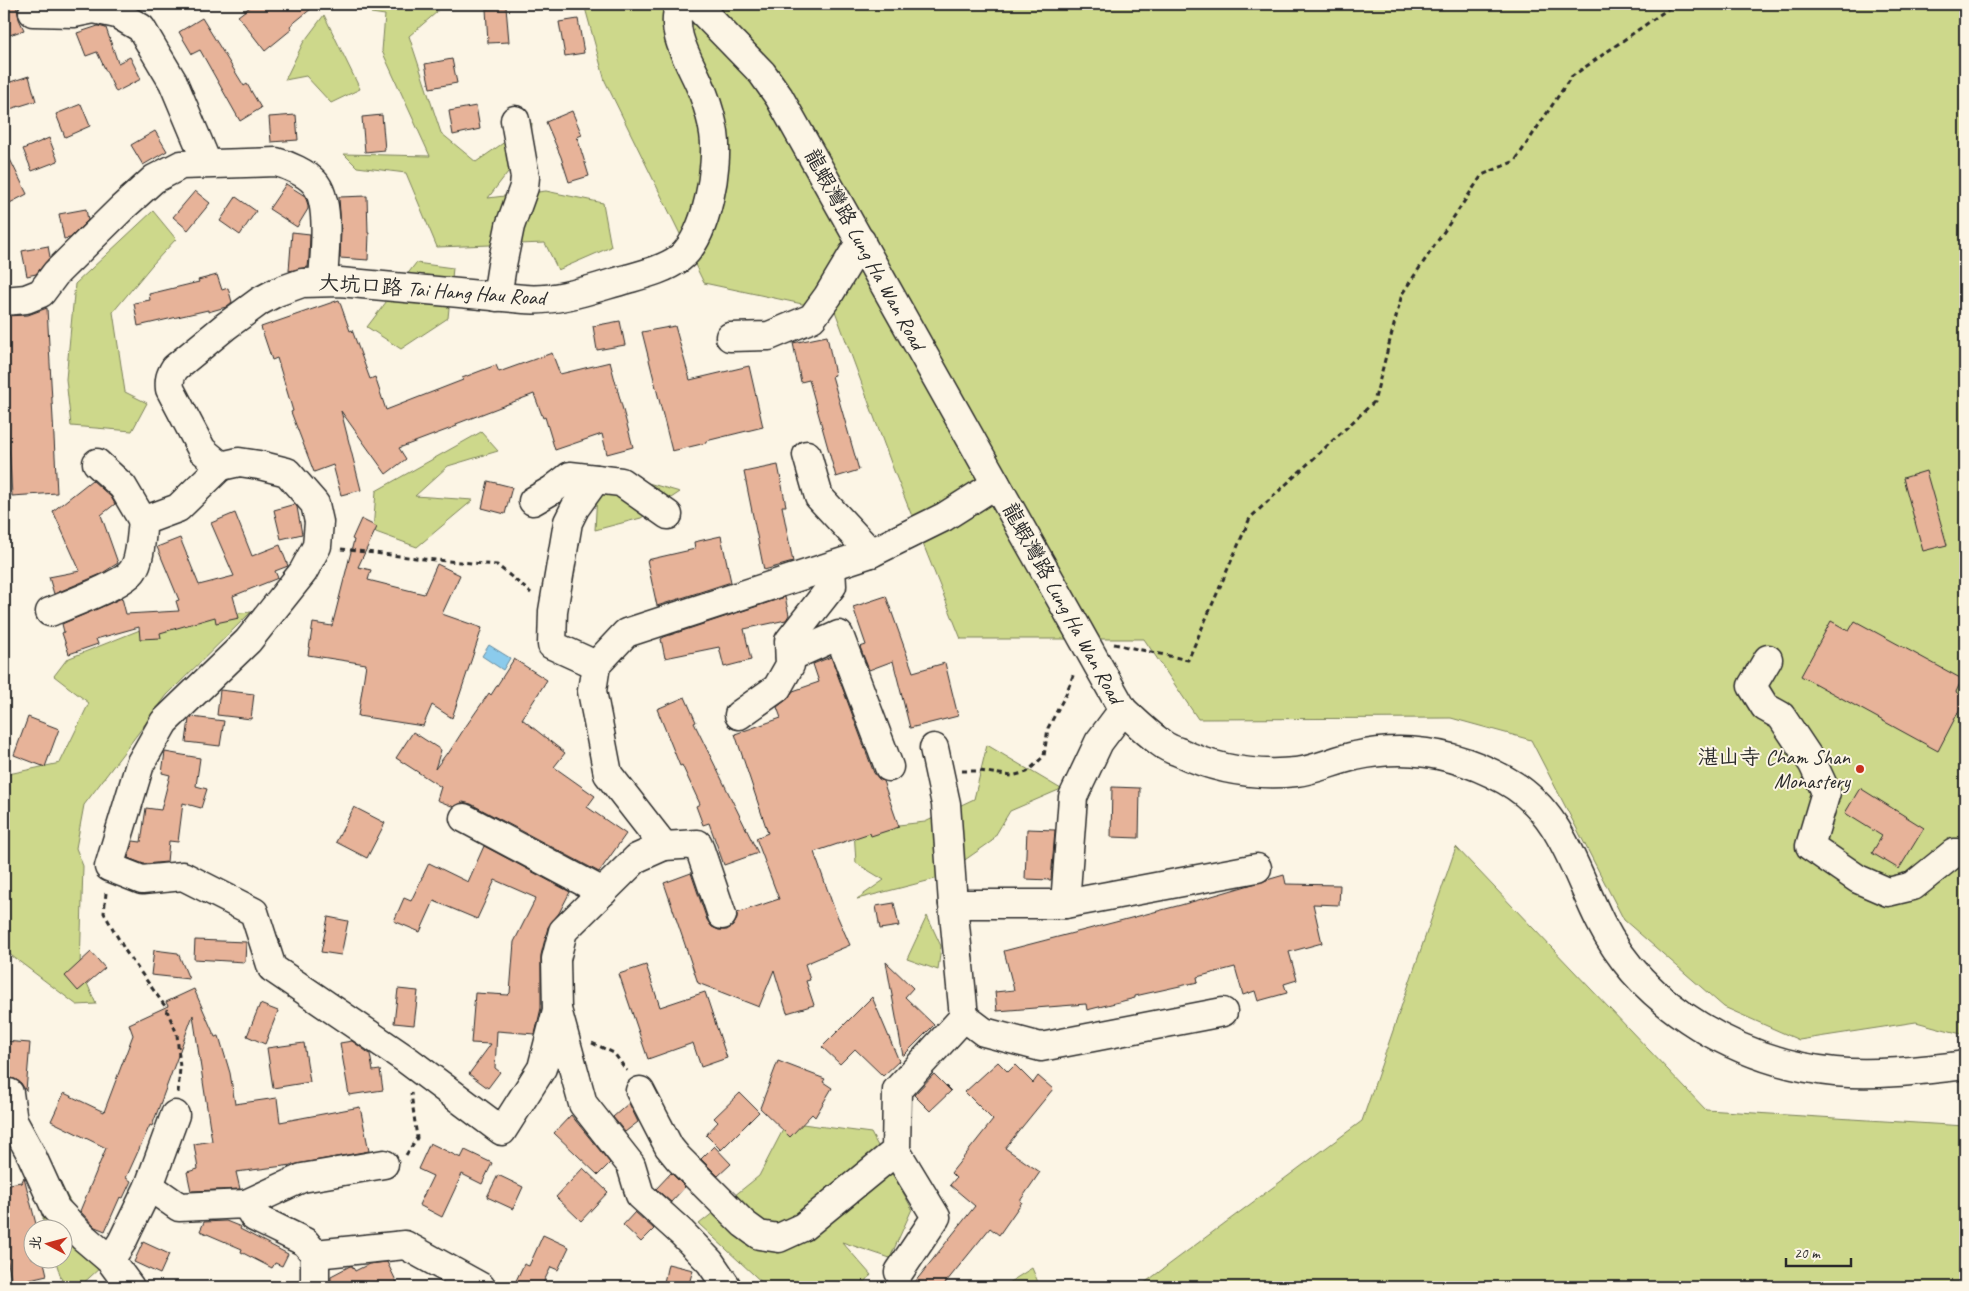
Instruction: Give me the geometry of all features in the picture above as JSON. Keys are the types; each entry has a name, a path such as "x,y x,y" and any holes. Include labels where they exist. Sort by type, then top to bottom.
{"street":[{"name":"大坑口路 Tai Hang Hau Road","path":"221,466 202,450 170,389 169,380 175,368 226,326 260,301 277,292 294,285 323,281 536,300 558,298 654,271 681,257 691,245 707,206 715,162 715,145 712,121 703,93 679,36 677,21 680,4"},
{"name":"龍蝦灣路 Lung Ha Wan Road","path":"695,4 762,73 772,86 861,240 1123,710 1162,745 1200,762 1246,772 1298,772 1353,756 1399,750 1422,751 1468,762 1509,782 1542,810 1565,842 1602,926 1617,949 1651,989 1692,1021 1718,1036 1762,1056 1807,1068 1836,1072 1872,1072 1965,1065"},
{"path":"33,12 94,10 117,14 140,28 173,82 207,163"},
{"path":"498,297 510,226 524,182 524,163 515,120"},
{"path":"4,302 26,299 41,293 56,273 154,179 182,165 207,163 276,162 284,164 314,182 322,199 325,214 323,281"},
{"path":"730,337 769,336 812,318 828,296 861,240"},
{"path":"807,455 819,497 871,553"},
{"path":"143,521 178,508 221,466 239,462 287,472 316,504 319,522 316,546 303,572 248,641 164,722 140,764 110,867 142,880 183,876 254,912 272,968 407,1060 502,1132 542,1068 559,1020"},
{"path":"50,612 117,582 133,571 138,555 143,521 123,486 97,463"},
{"path":"533,501 552,490 570,476 621,482 668,515"},
{"path":"596,479 575,508 568,522 553,611 552,646 596,665"},
{"path":"664,846 608,774 592,691 596,665 626,633 871,553 944,517 996,484"},
{"path":"739,715 778,688 790,665 789,641 832,586 831,567"},
{"path":"790,657 840,635 889,767"},
{"path":"1768,659 1752,686 1765,707 1781,716 1813,764 1826,792 1810,846 1858,879 1888,892 1913,886 1954,853 1965,853"},
{"path":"1065,904 1073,797 1099,742 1123,710"},
{"path":"934,748 946,804 952,904 964,1017 984,1032 1041,1047 1223,1012"},
{"path":"464,818 603,892"},
{"path":"722,915 698,844 664,846 637,858 563,931 556,959 559,1020 583,1104 630,1165 640,1196 682,1233 710,1262 726,1287"},
{"path":"952,904 1065,904 1257,868"},
{"path":"898,1272 936,1217 896,1151 897,1090 964,1017"},
{"path":"640,1091 670,1147 678,1158 744,1224 759,1235 779,1238 803,1228 896,1151"},
{"path":"8,1094 13,1121 31,1154 56,1208 110,1260 130,1287"},
{"path":"110,1260 122,1242 149,1186 176,1115"},
{"path":"149,1186 179,1207 246,1204 302,1178 384,1164"},
{"path":"246,1204 254,1217 305,1242 315,1254 315,1287"},
{"path":"315,1254 405,1245 481,1287"}],"path":[{"path":"940,775 969,770 1016,776 1027,772 1042,758 1050,724 1066,694 1073,675 1081,636 1188,660 1250,518 1374,402 1402,294 1482,175 1515,160 1571,77 1674,4"},
{"path":"316,546 424,559 497,565 553,611"},
{"path":"110,867 104,914 126,952 166,1006 177,1034 180,1068 176,1115"},
{"path":"559,1020 614,1053 640,1091"},
{"path":"407,1060 417,1138"}],"green space":[{"path":"378,4 435,4 437,12 409,36 441,133 476,162 532,123 531,142 488,198 546,191 603,203 611,247 558,270 545,243 437,247 406,173 357,167 344,154 430,156 382,51 385,15 371,13"},
{"path":"584,4 1965,4 1965,1035 1916,1022 1799,1040 1724,1007 1624,920 1531,740 1451,718 1198,719 1144,639 961,639 894,471 835,311 704,283 605,81"},
{"path":"324,15 360,89 331,103 306,76 285,80 303,43"},
{"path":"153,211 176,239 113,312 125,392 147,403 132,431 71,426 66,379 75,284"},
{"path":"416,263 453,268 448,318 401,349 367,327"},
{"path":"481,432 498,451 448,466 415,496 473,500 417,547 373,531 376,491"},
{"path":"641,481 680,492 641,518 595,530 597,493"},
{"path":"251,612 167,695 84,805 76,848 83,866 80,967 96,1004 77,1005 4,950 4,775 60,763 89,703 54,676 67,659 165,620"},
{"path":"987,745 1061,789 1010,811 992,841 939,878 857,899 884,880 856,863 854,830 925,822 974,799"},
{"path":"1456,847 1706,1110 1965,1126 1965,1287 1139,1287 1362,1121"},
{"path":"927,916 941,946 938,970 907,959"},
{"path":"787,1122 871,1133 912,1209 890,1258 842,1242 871,1275 861,1287 767,1287 699,1224 759,1176"},
{"path":"39,1143 74,1209 101,1267 79,1287 64,1287 58,1268 72,1268 72,1218 43,1218 32,1182"},
{"path":"1032,1268 1040,1287 1002,1287"}],"water":[{"path":"489,645 510,658 503,670 482,656"}],"building":[{"path":"4,4 16,4 19,19 24,30 4,37"},
{"path":"254,4 317,4 290,26 292,29 265,51 238,16"},
{"path":"506,7 509,42 488,43 486,9"},
{"path":"202,18 244,86 247,84 261,108 240,121 200,50 192,54 179,32"},
{"path":"578,19 584,53 565,56 559,22"},
{"path":"98,26 106,28 118,63 130,57 141,79 116,92 97,52 86,56 77,33"},
{"path":"452,59 457,83 430,88 425,64"},
{"path":"29,76 36,101 10,109 4,84"},
{"path":"81,104 90,126 65,137 56,114"},
{"path":"476,106 480,129 453,135 449,111"},
{"path":"572,111 582,135 577,137 589,176 569,182 546,122"},
{"path":"296,115 298,140 271,142 269,117"},
{"path":"382,115 385,150 365,152 362,117"},
{"path":"155,131 167,151 143,165 131,145"},
{"path":"49,138 58,161 32,171 23,149"},
{"path":"4,147 27,194 4,206"},
{"path":"286,184 305,196 308,205 308,209 297,227 269,209"},
{"path":"195,191 210,203 188,230 173,217"},
{"path":"367,196 368,260 340,258 339,197"},
{"path":"236,197 256,211 240,235 220,221"},
{"path":"86,209 88,220 70,238 64,239 59,214"},
{"path":"292,232 310,234 309,257 308,267 289,271"},
{"path":"48,246 50,257 36,274 27,276 22,251"},
{"path":"217,275 222,290 228,288 232,302 226,307 138,326 134,303 150,300 149,294 199,282 198,280"},
{"path":"339,300 370,379 375,377 386,410 496,365 499,372 552,353 560,374 610,362 633,447 607,454 602,434 555,450 545,417 543,418 534,394 399,448 406,459 386,474 341,411 361,490 341,495 333,465 314,472 291,412 293,411 277,358 272,360 261,327"},
{"path":"47,308 57,493 12,496 4,356 4,316 28,315"},
{"path":"620,321 625,345 597,350 593,326"},
{"path":"675,326 690,380 749,366 763,427 672,451 642,332"},
{"path":"827,336 835,375 832,376 859,470 836,477 809,380 801,382 793,343"},
{"path":"778,465 786,506 782,506 793,562 764,570 744,472"},
{"path":"1926,471 1947,545 1923,551 1903,478"},
{"path":"92,480 111,497 115,504 101,515 118,563 101,574 54,594 49,577 80,571 53,511"},
{"path":"488,481 512,487 505,514 482,508"},
{"path":"295,504 302,534 281,539 274,510"},
{"path":"235,513 252,556 280,545 288,566 275,571 278,578 233,596 239,618 216,623 215,617 160,633 161,638 140,639 139,627 96,639 98,644 69,654 62,633 64,632 62,624 122,598 126,614 179,611 176,601 179,600 157,547 180,538 199,585 234,576 211,523"},
{"path":"361,519 377,527 358,567 371,570 368,580 424,594 437,564 460,575 442,614 482,628 452,718 432,705 423,726 358,716 366,664 308,655 313,623 332,626 354,540 352,539"},
{"path":"721,536 731,582 657,606 647,560 695,549 694,542"},
{"path":"886,596 913,672 945,663 958,716 910,728 893,661 869,670 860,647 866,645 853,607"},
{"path":"785,597 789,615 786,620 744,629 751,660 724,667 719,647 665,658 661,639 664,637"},
{"path":"1831,621 1849,631 1855,621 1962,679 1956,692 1965,699 1938,751 1801,676"},
{"path":"831,657 874,773 883,781 899,827 871,836 870,833 814,852 835,911 850,945 805,964 810,980 806,981 814,1005 787,1013 774,970 759,1007 698,983 664,883 691,873 707,920 712,927 719,930 727,930 733,926 737,919 737,913 779,899 756,838 768,833 735,734 781,718 777,707 793,691 819,682 813,664"},
{"path":"514,659 547,680 522,719 565,753 554,767 595,796 587,807 626,834 599,872 471,804 463,802 454,807 437,800 441,787 396,758 413,732 441,750 435,769 448,754 489,693 491,695"},
{"path":"220,690 254,694 251,719 217,715"},
{"path":"685,697 696,722 694,723 758,853 724,865 709,823 703,825 696,806 700,804 682,765 680,766 657,709"},
{"path":"28,717 59,729 45,767 14,755"},
{"path":"192,717 224,721 220,746 186,742 189,719"},
{"path":"165,752 200,758 196,786 207,789 201,808 183,803 178,842 169,841 167,862 144,864 128,858 133,841 141,842 146,808 161,810 170,775 162,773"},
{"path":"1112,787 1140,788 1139,838 1111,837"},
{"path":"1860,788 1924,828 1899,869 1872,853 1882,836 1845,813"},
{"path":"354,807 385,823 367,858 336,842"},
{"path":"1027,829 1055,830 1051,880 1025,879"},
{"path":"484,846 570,892 559,913 548,927 541,955 541,1008 535,1034 497,1031 495,1068 500,1072 488,1088 469,1074 491,1044 471,1043 475,993 508,995 510,993 514,942 536,898 495,880 477,919 434,901 420,932 394,921 404,898 411,901 429,863 468,882"},
{"path":"1284,875 1286,884 1340,885 1339,905 1313,904 1322,943 1289,952 1297,980 1284,984 1287,993 1258,1001 1255,991 1243,995 1235,967 1197,977 1198,982 1135,996 1135,998 1087,1010 1086,1004 997,1011 995,992 1014,990 1004,951 1181,905"},
{"path":"894,903 899,926 880,929 876,906"},
{"path":"328,917 348,921 341,955 321,952"},
{"path":"195,940 246,942 245,962 194,959"},
{"path":"154,950 178,953 189,979 151,975"},
{"path":"91,952 105,968 78,991 65,976"},
{"path":"886,962 913,988 905,997 934,1025 903,1056"},
{"path":"646,965 660,1007 705,992 727,1058 701,1067 693,1043 648,1059 619,974"},
{"path":"194,989 215,1037 219,1036 230,1073 235,1104 277,1098 280,1122 360,1107 369,1151 292,1165 236,1172 240,1189 191,1191 187,1172 198,1169 194,1144 212,1141 193,1015 152,1126 150,1125 126,1178 131,1181 123,1198 120,1197 105,1231 95,1227 80,1211 106,1148 51,1121 64,1093 104,1112 133,1035 129,1024 168,1006 166,1002"},
{"path":"398,989 418,991 414,1025 394,1023"},
{"path":"872,997 899,1061 883,1076 855,1049 840,1064 822,1047"},
{"path":"260,1004 278,1011 265,1044 247,1036"},
{"path":"4,1041 30,1043 26,1091 21,1083 15,1079 4,1079"},
{"path":"352,1041 370,1054 373,1071 380,1070 383,1090 349,1095 340,1043"},
{"path":"304,1043 310,1082 273,1088 267,1048"},
{"path":"778,1061 825,1079 823,1082 832,1088 815,1117 812,1114 790,1137 760,1108"},
{"path":"998,1062 1008,1072 1015,1065 1033,1083 1038,1076 1053,1089 1005,1148 1040,1172 999,1235 990,1228 942,1287 911,1287 975,1206 950,1185 956,1178 951,1173 993,1120 965,1092"},
{"path":"934,1074 951,1091 930,1111 914,1095"},
{"path":"740,1093 759,1112 721,1150 706,1135 718,1122 714,1118"},
{"path":"629,1103 638,1122 625,1132 613,1117"},
{"path":"571,1115 610,1163 598,1175 554,1133"},
{"path":"430,1143 461,1158 465,1150 492,1163 482,1184 462,1174 442,1217 419,1205 433,1176 418,1169"},
{"path":"714,1146 731,1164 718,1176 701,1159"},
{"path":"583,1168 608,1192 581,1221 556,1197"},
{"path":"671,1173 685,1187 671,1202 656,1189"},
{"path":"498,1175 523,1187 513,1209 487,1197"},
{"path":"24,1177 34,1218 22,1218 22,1268 45,1268 47,1275 12,1283 4,1243 4,1185 21,1182 21,1184"},
{"path":"635,1212 654,1229 641,1242 623,1225"},
{"path":"226,1221 241,1227 240,1229 288,1254 282,1266 275,1263 272,1268 241,1252 242,1249 200,1231 204,1222"},
{"path":"543,1235 569,1247 558,1270 551,1267 541,1287 513,1287 524,1264 529,1266"},
{"path":"143,1242 169,1254 160,1274 134,1262"},
{"path":"387,1262 399,1287 331,1287 331,1276 350,1266 355,1271 369,1264"},
{"path":"668,1264 693,1270 688,1287 663,1287"}],"place":[{"name":"湛山寺 Cham Shan Monastery","path":"1860,769"}]}
